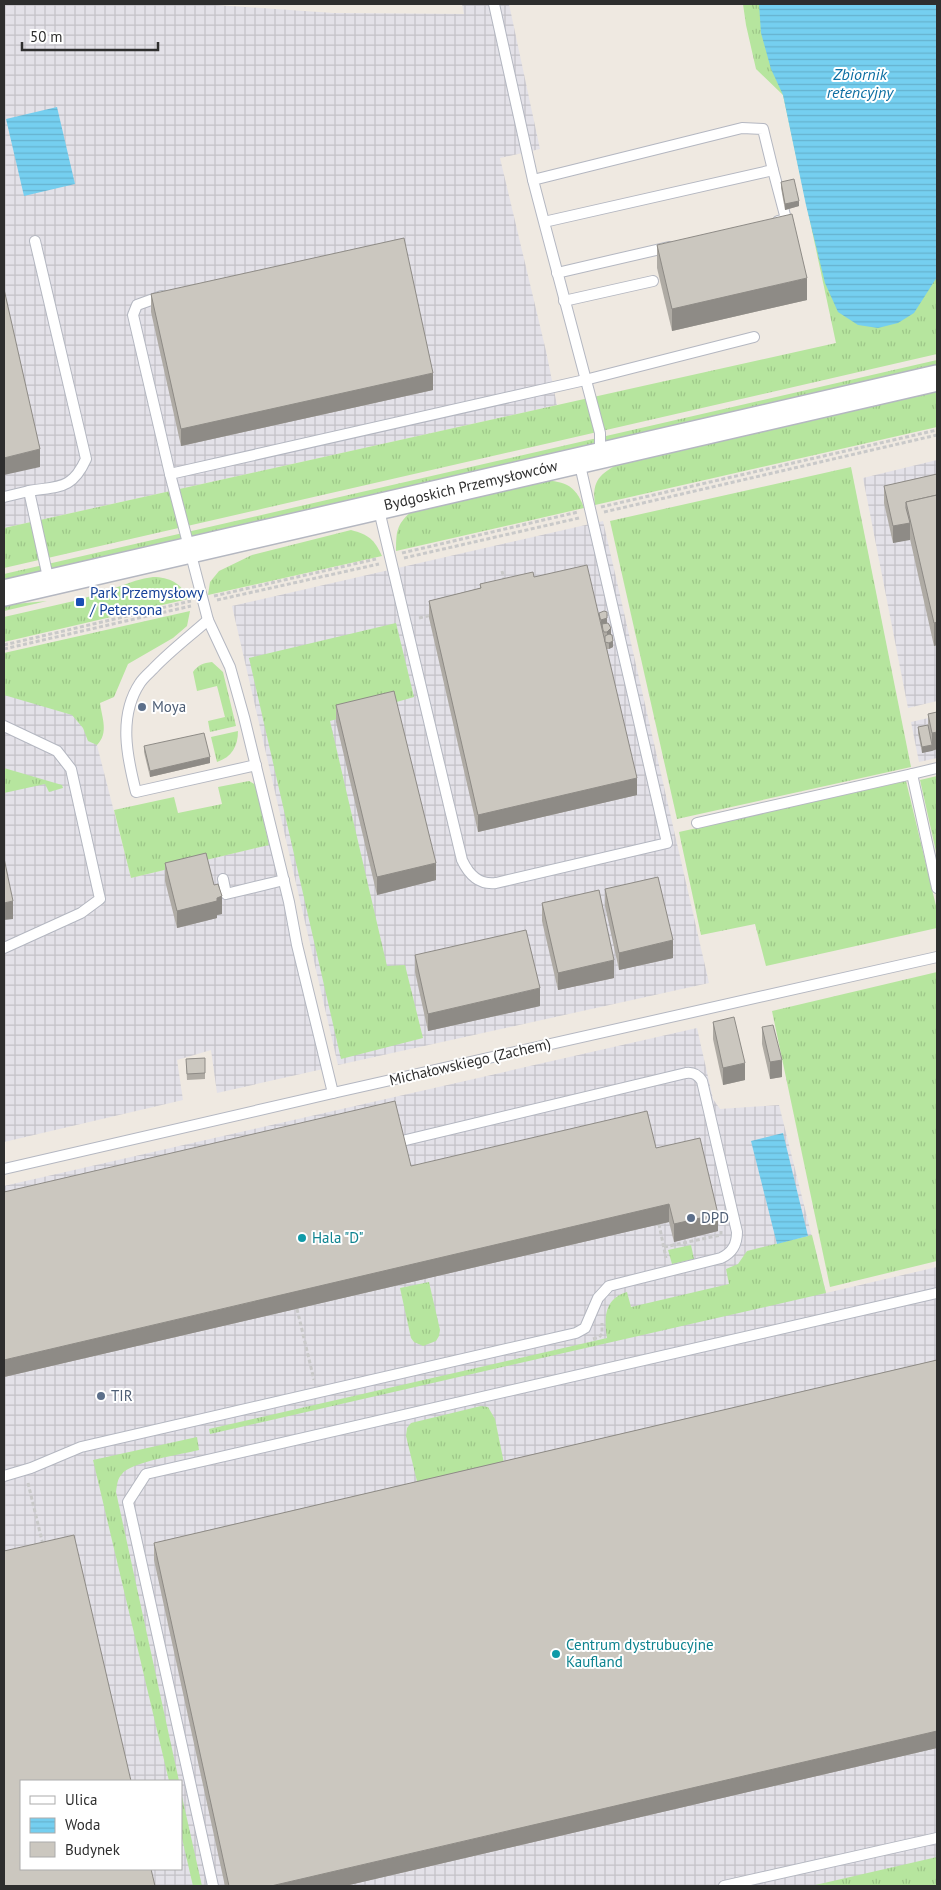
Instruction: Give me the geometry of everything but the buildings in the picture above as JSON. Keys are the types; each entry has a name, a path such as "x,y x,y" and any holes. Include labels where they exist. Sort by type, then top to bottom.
{"street":[{"name":"Bydgoskich Przemysłowców","path":"4,593 937,378"}],"lane":[{"path":"378,506 462,860 467,870 475,878 485,883 496,883 667,843 591,512 590,459 600,433 533,180 494,4"},
{"path":"533,180 742,128 764,129 786,219 766,224"},
{"path":"544,222 773,170"},
{"path":"4,497 64,486 79,475 86,459 35,241"},
{"path":"557,273 681,244"},
{"path":"564,301 654,281"},
{"path":"173,293 137,305 133,315 170,474 208,620 230,667 256,765 333,1093"},
{"path":"170,474 585,380 754,337"},
{"path":"29,491 49,582"},
{"path":"208,620 160,662 140,683 129,708 126,739 129,763 136,792 256,765"},
{"path":"4,726 57,751 71,769 100,899 81,913 4,948"},
{"path":"697,823 937,768"},
{"path":"912,774 937,888"},
{"path":"223,879 226,894 284,880"},
{"name":"Michałowskiego (Zachem)","path":"4,1169 937,957"},
{"path":"4,1476 31,1468 81,1447 576,1333 585,1328 598,1298 609,1286 721,1258 732,1250 735,1244 736,1232 702,1081 692,1073 406,1140"},
{"path":"213,1886 128,1502 146,1474 937,1293"},
{"path":"724,1886 937,1838"}],"path":[{"path":"4,645 390,559 937,430"},
{"path":"591,512 937,435"},
{"path":"502,571 506,590"},
{"path":"497,586 505,584"},
{"path":"4,650 203,601"},
{"path":"405,621 441,613"},
{"path":"664,1247 721,1234 720,1226"},
{"path":"297,1309 317,1392"},
{"path":"28,1480 45,1550"}],"shaded area":[{"path":"4,4 201,4 333,13 464,14 462,4 509,4 540,149 500,158 557,405 4,528"},
{"path":"937,460 937,701 908,708 863,478"},
{"path":"603,521 709,983 338,1065 232,606"},
{"path":"77,667 131,878 280,842 323,1069 217,1093 211,1050 177,1060 183,1100 4,1142 4,684"},
{"path":"937,716 937,758 919,762 911,722"},
{"path":"697,1028 713,1099 720,1109 779,1105 826,1293 937,1267 937,1886 4,1886 4,1186"}],"green space":[{"path":"743,4 937,4 937,354 4,568 4,528 836,343 783,95 756,69"},
{"path":"937,360 937,367 4,582 4,574"},
{"path":"937,389 937,427 595,505 595,488 600,477 625,460"},
{"path":"851,467 911,767 677,819 610,521"},
{"path":"538,480 554,481 572,488 577,493 584,508 396,551 396,537 399,527 414,509"},
{"path":"351,530 370,538 382,556 208,595 210,582 219,571 252,555"},
{"path":"153,577 164,578 179,585 188,599 4,642 4,617 74,601 75,606 85,604 84,598"},
{"path":"47,601 4,611 4,605"},
{"path":"190,611 187,626 173,638 128,664 114,697 100,703 104,730 101,740 97,745 88,741 83,728 72,715 4,695 4,653"},
{"path":"396,623 414,697 330,721 387,966 405,965 423,1038 341,1059 249,658"},
{"path":"212,662 223,672 236,726 210,732 208,721 225,717 217,686 197,691 193,672 201,665"},
{"path":"238,731 237,741 233,750 227,757 217,762 211,737"},
{"path":"4,768 62,785 63,788 49,792 45,784 4,793"},
{"path":"937,776 937,856 920,780"},
{"path":"249,781 256,785 269,845 131,878 114,810 174,797 178,813 222,804 218,787"},
{"path":"906,781 937,910 937,928 766,966 755,924 701,935 679,832"},
{"path":"937,972 937,1261 830,1287 772,1011"},
{"path":"812,1235 826,1293 210,1434 209,1429 607,1338 607,1310 619,1295 627,1292 631,1307 729,1284 726,1269 738,1264 747,1251"},
{"path":"691,1245 694,1259 672,1264 668,1250"},
{"path":"429,1282 440,1330 436,1341 423,1346 414,1342 411,1338 400,1288"},
{"path":"481,1406 488,1407 495,1419 507,1478 421,1498 406,1436 407,1428 411,1423"},
{"path":"197,1437 199,1450 146,1462 127,1470 119,1478 116,1492 179,1780 169,1780 93,1460"},
{"path":"182,1796 202,1886 193,1886 182,1838"},
{"path":"937,1857 937,1886 811,1886"}],"water":[{"name":"Zbiornik retencyjny","path":"759,4 937,4 937,277 914,313 898,323 878,328 858,325 838,312 825,283 806,205 783,95 771,69 761,33"},
{"path":"57,107 75,184 24,196 6,119"},
{"path":"783,1133 808,1236 777,1244 751,1141"}],"place":[{"name":"Park Przemysłowy / Petersona","path":"80,602"},
{"name":"Moya","path":"142,707"},
{"name":"DPD","path":"691,1218"},
{"name":"Hala \"D\"","path":"302,1238"},
{"name":"TIR","path":"101,1396"},
{"name":"Centrum dystrubucyjne Kaufland","path":"556,1654"}]}
